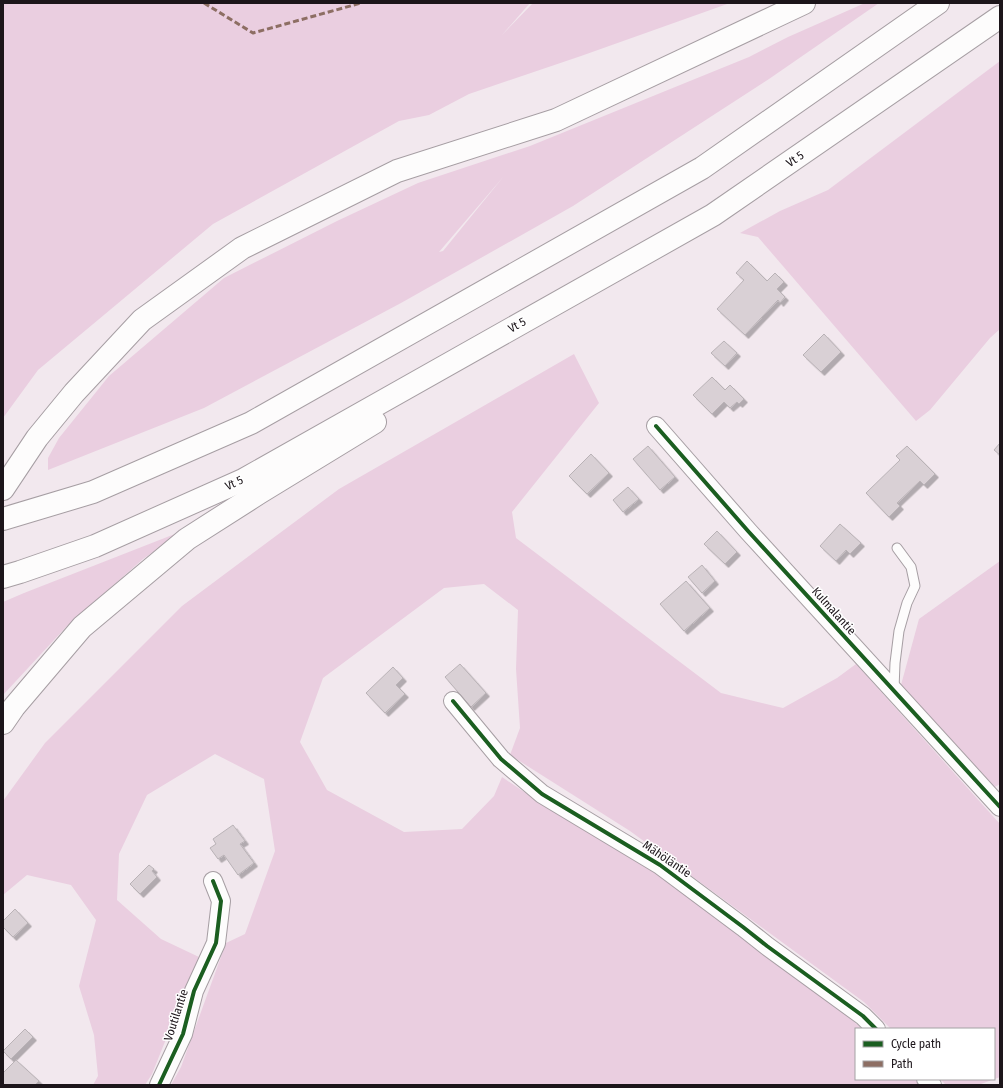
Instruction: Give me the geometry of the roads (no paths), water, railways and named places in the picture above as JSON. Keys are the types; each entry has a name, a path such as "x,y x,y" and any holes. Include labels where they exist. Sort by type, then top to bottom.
{"highway":[{"path":"3,489 37,438 74,393 142,320 242,248 397,171 556,120 804,3"},
{"path":"3,519 92,492 251,423 702,168 938,3"},
{"name":"Vt 5","path":"3,577 95,546 243,480 713,215 1000,17"},
{"path":"3,724 14,707 82,627 186,539 266,488 713,215"}],"street":[{"name":"Kulmalantie","path":"656,426 743,526 1000,807"},
{"name":"Mähöläntie","path":"453,701 501,759 542,794 660,865 863,1016 875,1028"},
{"name":"Voutilantie","path":"159,1085 183,1034 194,991 216,943 221,901 213,881"}],"lane":[{"path":"894,691 895,663 899,631 907,603 915,586 911,567 897,548"}]}
